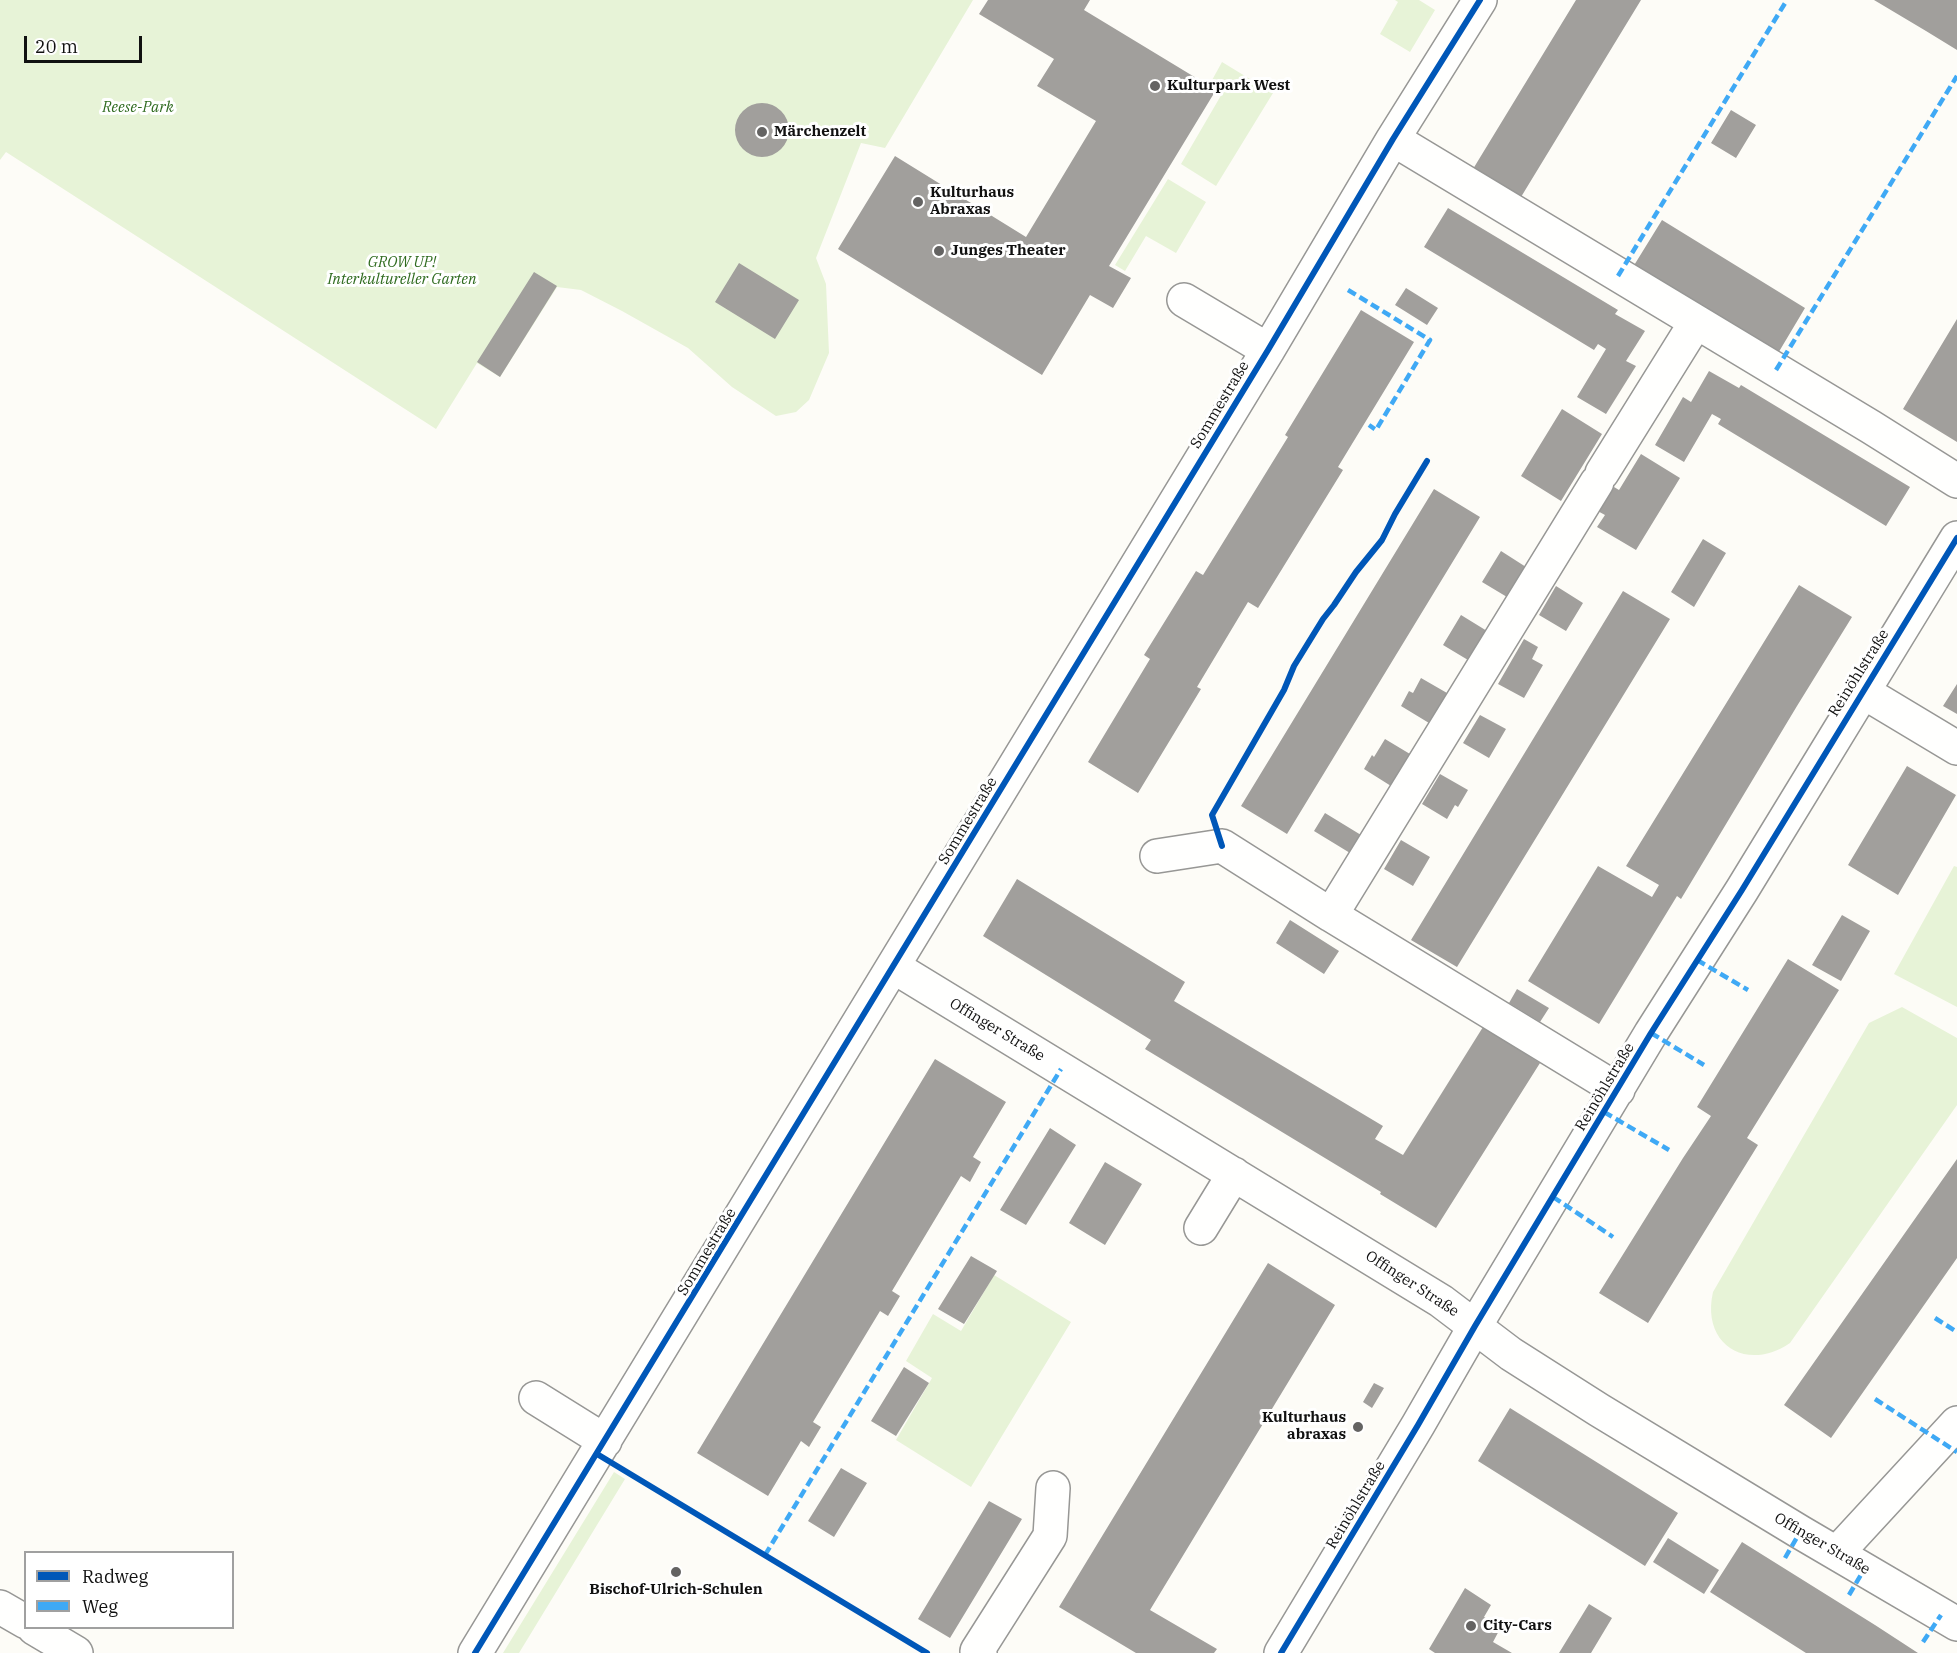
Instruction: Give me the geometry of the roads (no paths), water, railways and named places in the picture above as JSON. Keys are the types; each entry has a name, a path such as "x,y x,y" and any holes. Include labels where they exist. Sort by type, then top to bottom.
{"street":[{"name":"Sommestraße","path":"476,1653 894,968 1393,139 1480,0"},
{"path":"1393,139 1871,427 1957,482"},
{"path":"1184,300 1268,350"},
{"path":"1331,915 1696,322"},
{"name":"Reinöhlstraße","path":"1281,1653 1418,1425 1474,1326 1957,538"},
{"path":"1862,691 1957,748"},
{"name":"Reinöhlstraße","path":"1157,856 1222,846 1618,1090"},
{"name":"Offinger Straße","path":"894,968 1441,1301 1511,1354 1589,1404 1957,1624"},
{"path":"1201,1228 1234,1174"},
{"path":"536,1398 605,1441"},
{"path":"1837,1553 1957,1423"},
{"path":"980,1653 978,1651 1050,1536 1053,1488"},
{"path":"0,1607 24,1621"},
{"path":"36,1629 76,1653"}],"place":[{"name":"Kulturpark West","path":"1155,86"},
{"name":"Märchenzelt","path":"762,132"},
{"name":"Kulturhaus Abraxas","path":"918,202"},
{"name":"Junges Theater","path":"939,251"},
{"name":"Kulturhaus abraxas","path":"1358,1427"},
{"name":"Bischof-Ulrich-Schulen","path":"676,1572"},
{"name":"City-Cars","path":"1471,1626"}],"park label":[{"name":"Reese-Park","path":"138,108"},
{"name":"GROW UP! Interkultureller Garten","path":"402,272"}]}
